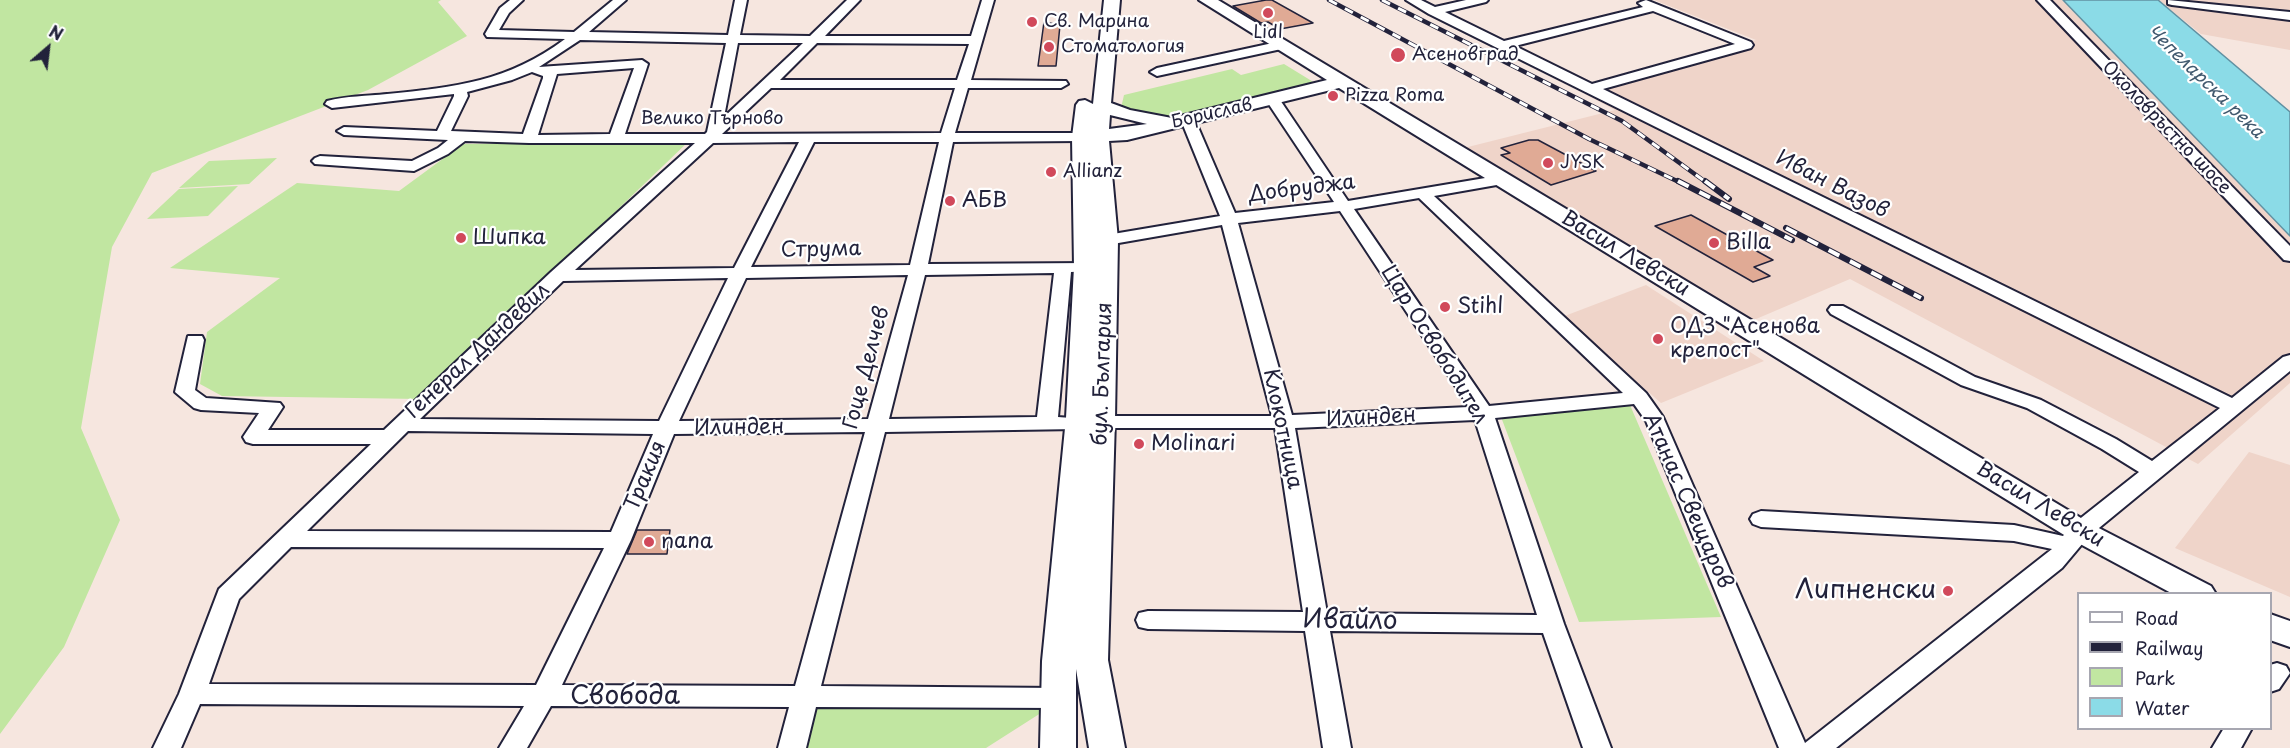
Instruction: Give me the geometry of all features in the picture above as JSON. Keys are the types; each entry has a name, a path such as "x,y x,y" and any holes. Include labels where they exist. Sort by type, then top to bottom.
{"main road":[{"name":"бул. България","path":"1097,0 1090,137 1074,267 1090,422 1091,660 1107,748"},
{"name":"бул. България","path":"1058,748 1059,661 1090,422 1107,240 1090,137 1102,105 1112,0"},
{"name":"Васил Левски","path":"1207,0 1503,180 2075,538 2196,592"},
{"name":"Борислав","path":"1090,137 1127,134 1342,82"},
{"path":"1102,105 1135,116 1185,121"},
{"path":"2272,627 2290,635"}],"street":[{"path":"516,0 504,12 491,34 733,39 977,40"},
{"path":"332,104 459,89 526,70 576,36 620,0"},
{"path":"710,135 720,101 741,0"},
{"name":"Генерал Дандевил","path":"167,748 192,694 228,595 394,431 557,276 768,84 854,0"},
{"name":"Гоце Делчев","path":"792,748 917,271 947,137 988,0"},
{"name":"Иван Вазов","path":"1412,0 2234,407"},
{"path":"1433,11 1482,0"},
{"path":"1593,88 1747,45 1636,0"},
{"name":"Околовръстно шосе","path":"2043,0 2290,256"},
{"path":"2172,2 2290,16"},
{"path":"1503,45 1654,7"},
{"path":"1157,72 1282,45"},
{"path":"526,70 546,71 642,64 616,140"},
{"path":"529,139 550,78 550,73 546,71"},
{"path":"768,84 1061,84"},
{"path":"442,136 460,96 459,89"},
{"name":"Цар Освободител","path":"1273,100 1483,413 1552,624 1597,748"},
{"path":"720,101 726,105 746,103"},
{"name":"Клокотница","path":"1185,121 1229,219 1284,422 1337,748"},
{"name":"Велико Търново","path":"344,131 460,138 616,140 710,135 809,138 1090,137"},
{"path":"320,161 414,166 443,151 460,138"},
{"name":"Тракия","path":"513,748 543,697 619,540 666,428 739,274 809,138"},
{"name":"Добруджа","path":"1107,240 1229,219 1344,206 1503,180"},
{"name":"Атанас Свещаров","path":"1422,193 1639,396 1656,421 1793,748"},
{"path":"1047,423 1074,267"},
{"name":"Струма","path":"557,276 1074,267"},
{"path":"1837,310 1968,381 2034,404 2109,444 2154,472"},
{"name":"Илинден","path":"195,340 185,392 201,404 273,407 253,437 394,431 1090,422 1284,422 1483,413 1639,396"},
{"path":"1816,748 2054,562 2075,538 2290,362"},
{"path":"1761,519 2075,538"},
{"path":"287,539 619,540"},
{"name":"Ивайло","path":"1148,620 1552,624"},
{"name":"Свобода","path":"192,694 1059,698"},
{"path":"2226,748 2238,730"}],"shaded area":[{"path":"1654,0 2063,0 2290,236 2290,383 2198,464 1850,279 1749,322 1456,150 1615,110 1585,94 1756,40"},
{"path":"2158,0 2290,0 2290,50 2201,34"},
{"name":"ОДЗ \"Асенова крепост\"","path":"1646,285 1764,361 1661,403 1562,317"},
{"path":"2249,452 2290,465 2290,597 2175,548"}],"green space":[{"path":"0,0 441,0 438,2 467,36 368,90 152,173 112,247 81,428 120,520 64,647 0,734"},
{"path":"1284,64 1315,83 1178,118 1121,108 1124,95 1232,69 1241,75"},
{"name":"Шипка","path":"688,142 420,399 222,396 200,384 207,332 280,278 170,268 297,183 399,191 463,144"},
{"path":"277,158 249,184 179,188 209,161"},
{"path":"238,186 208,216 147,219 179,189"},
{"path":"1630,405 1721,617 1579,622 1501,417"},
{"path":"1055,704 986,748 803,748 813,706"}],"water":[{"name":"Чепеларска река","path":"2063,0 2158,0 2290,112 2290,236"}],"building":[{"name":"Lidl","path":"1272,0 1313,23 1280,29 1268,22 1261,23 1233,6"},
{"name":"Стоматология","path":"1044,22 1060,25 1056,66 1038,66"},
{"name":"JYSK","path":"1529,140 1538,140 1596,171 1551,185 1501,155 1510,153 1501,148"},
{"name":"Billa","path":"1691,215 1773,260 1754,267 1770,276 1753,282 1655,226"},
{"name":"nana","path":"637,530 670,530 667,554 627,554"}],"railway":[{"path":"1329,0 1589,139 1681,183"},
{"path":"1382,0 1622,121 1707,183"},
{"path":"1678,181 1792,240"},
{"path":"1705,181 1729,199"},
{"path":"1786,228 1921,298"}],"place":[{"name":"Lidl","path":"1268,13"},
{"name":"Св. Марина","path":"1032,22"},
{"name":"Стоматология","path":"1049,47"},
{"name":"Асеновград","path":"1398,55"},
{"name":"Pizza Roma","path":"1333,96"},
{"name":"JYSK","path":"1548,163"},
{"name":"Allianz","path":"1051,172"},
{"name":"АБВ","path":"950,201"},
{"name":"Шипка","path":"461,238"},
{"name":"Billa","path":"1714,243"},
{"name":"Stihl","path":"1445,307"},
{"name":"ОДЗ \"Асенова крепост\"","path":"1658,339"},
{"name":"Molinari","path":"1139,444"},
{"name":"nana","path":"649,542"},
{"name":"Липненски","path":"1948,591"}]}
